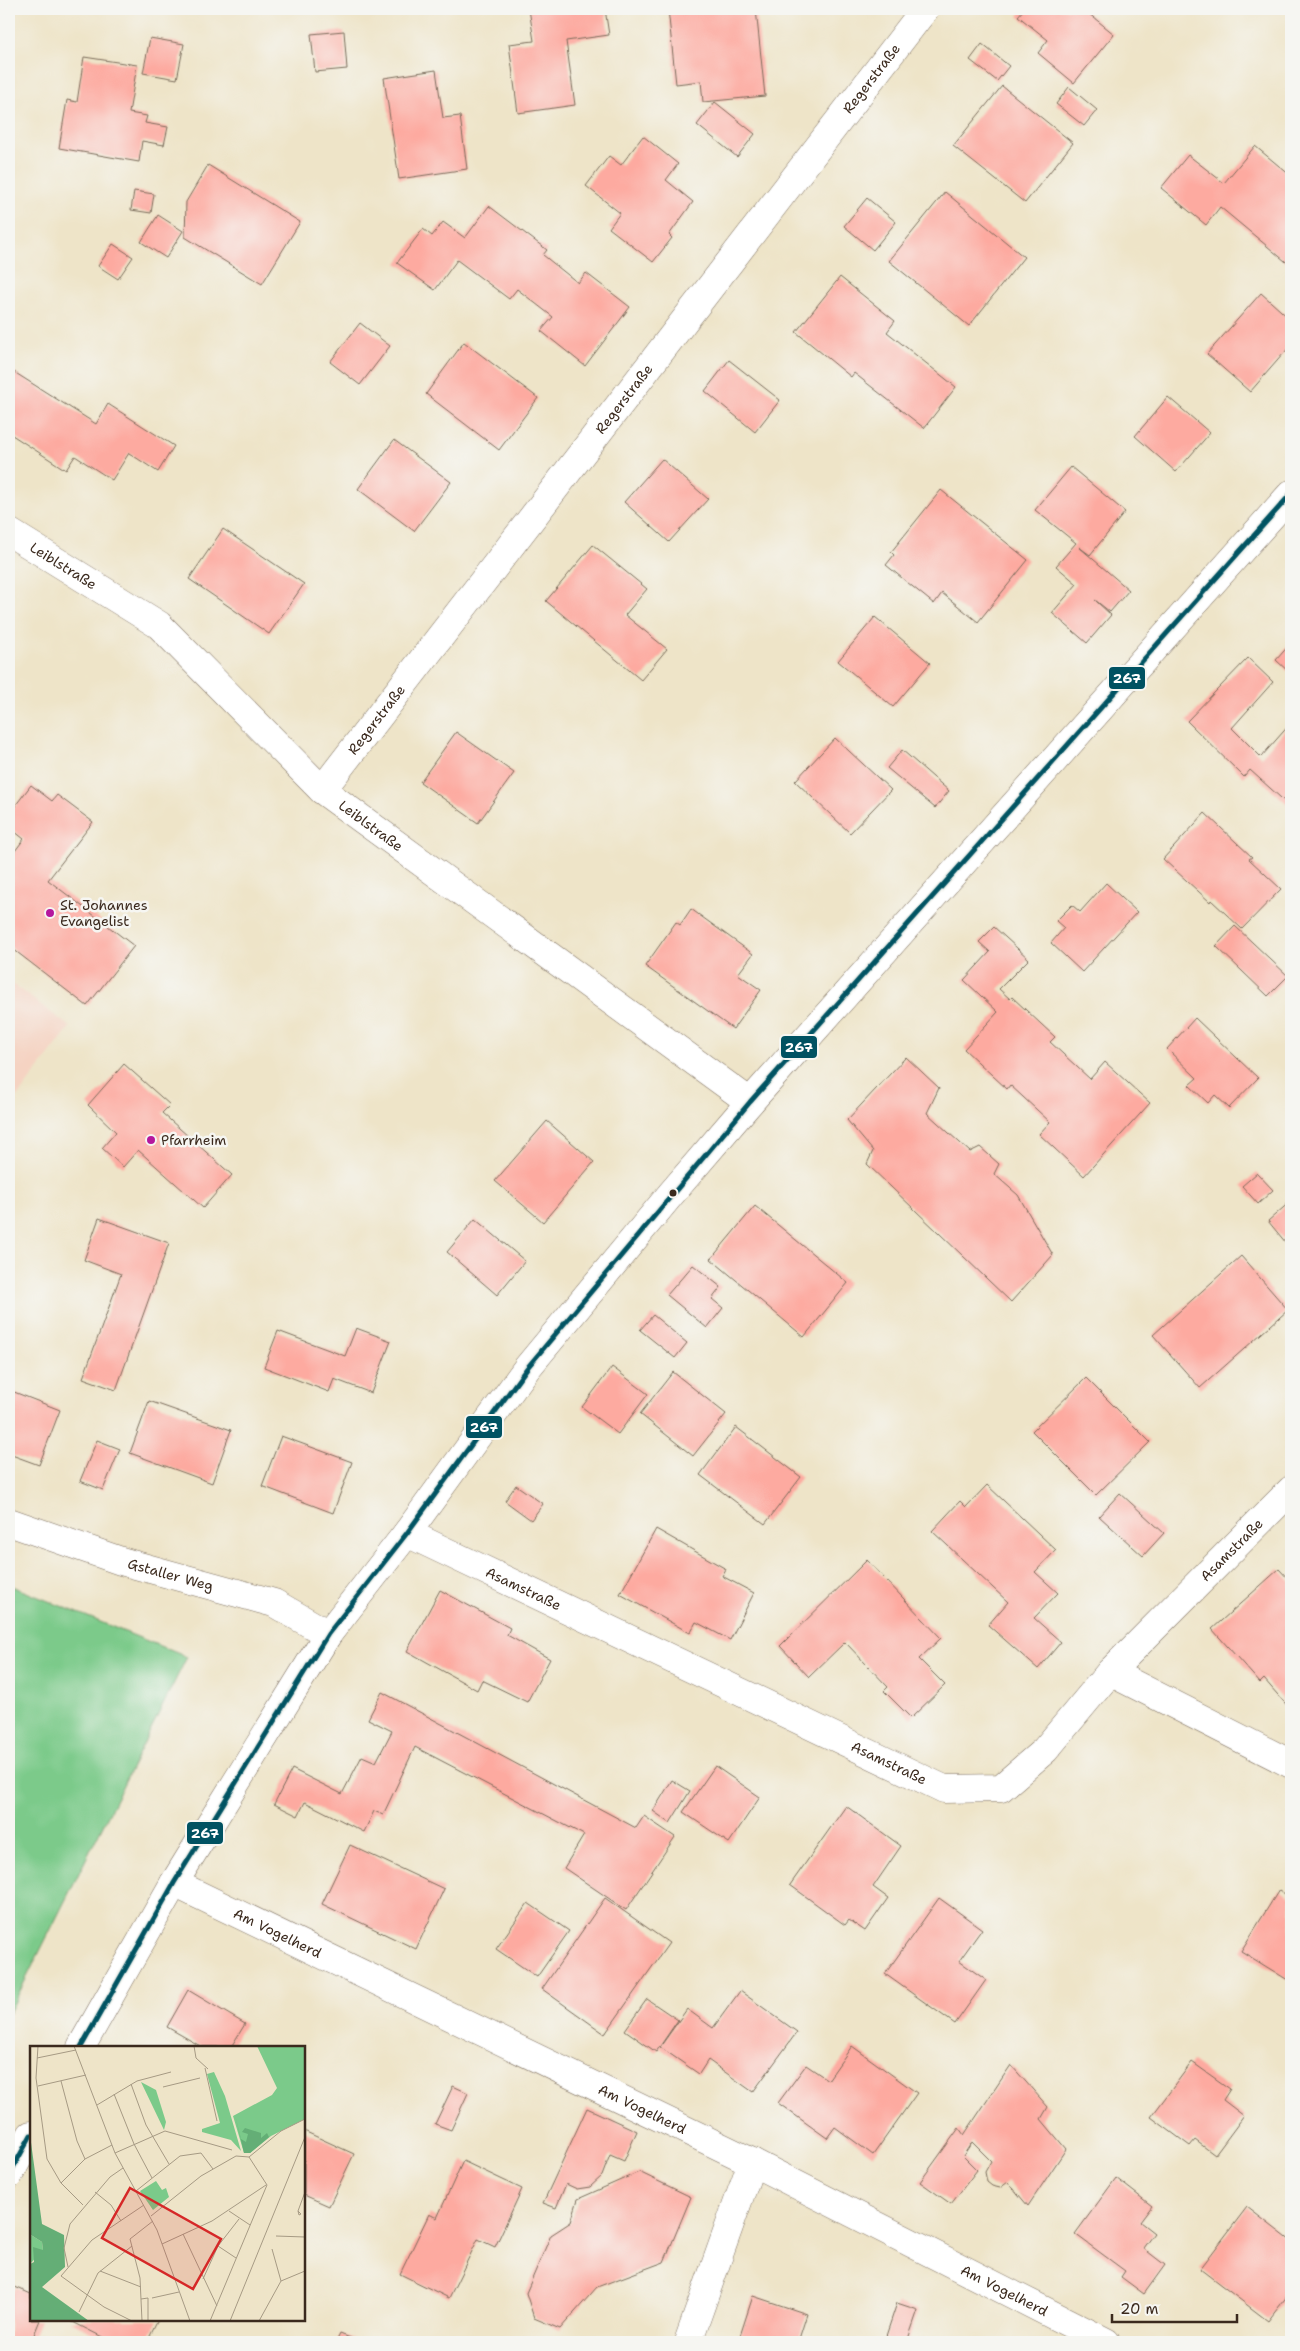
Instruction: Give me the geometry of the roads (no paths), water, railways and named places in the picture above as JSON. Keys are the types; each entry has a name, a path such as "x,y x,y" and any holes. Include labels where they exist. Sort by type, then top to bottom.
{"street":[{"name":"Regerstraße","path":"322,790 926,9"},
{"path":"82,2046 174,1883 328,1634 407,1532 528,1368 671,1194 750,1102 1291,494"},
{"name":"Leiblstraße","path":"9,532 159,625 322,790 750,1102"},
{"name":"Asamstraße","path":"407,1532 944,1789 1000,1788 1044,1750 1110,1672 1291,1490"},
{"name":"Gstaller Weg","path":"9,1522 121,1561 274,1603 328,1634"},
{"path":"1110,1672 1291,1764"},
{"name":"Am Vogelherd","path":"174,1883 752,2162 1106,2342"},
{"path":"9,2175 30,2137"},
{"path":"688,2342 752,2162"}],"place":[{"name":"St. Johannes Evangelist","path":"50,913"},
{"name":"Pfarrheim","path":"151,1140"}]}
